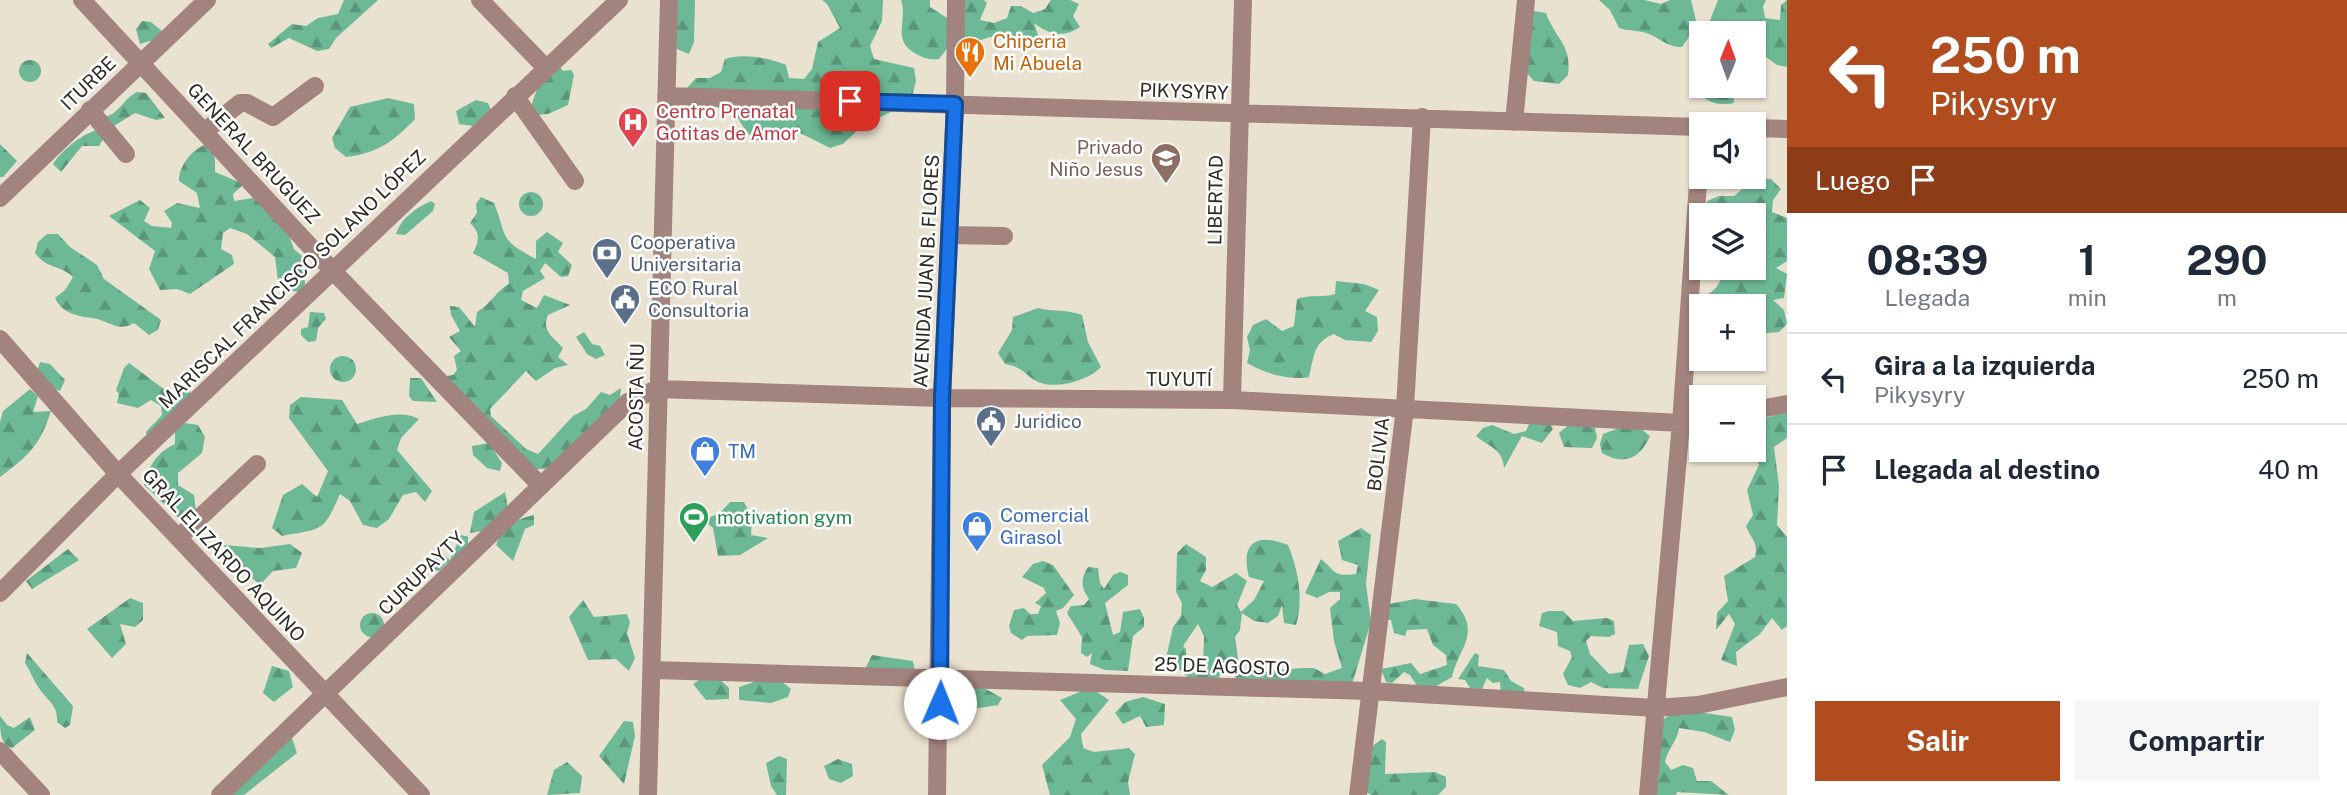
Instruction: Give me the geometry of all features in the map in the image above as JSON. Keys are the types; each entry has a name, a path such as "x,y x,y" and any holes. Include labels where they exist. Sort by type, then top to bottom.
{"street":[{"name":"GENERAL BRUGUEZ","path":"82,0 332,270 541,486"},
{"name":"ITURBE","path":"1,196 207,0"},
{"path":"480,0 545,67"},
{"name":"MARISCAL FRANCISCO SOLANO LÓPEZ","path":"0,593 118,474 545,67 619,0"},
{"name":"ACOSTA ÑU","path":"645,792 653,670 657,389 669,0"},
{"name":"AVENIDA JUAN B. FLORES","path":"937,795 941,680 942,398 955,104 956,0"},
{"name":"LIBERTAD","path":"1232,400 1243,0"},
{"path":"1514,122 1526,0"},
{"path":"205,131 240,103 247,103 273,117 315,86"},
{"path":"515,96 575,181"},
{"name":"PIKYSYRY","path":"666,96 1689,127"},
{"path":"90,110 126,154"},
{"name":"BOLIVIA","path":"1358,795 1405,408 1422,117"},
{"path":"1766,128 1787,129"},
{"path":"1648,795 1681,423 1698,189"},
{"path":"949,235 1004,236"},
{"name":"GRAL ELIZARDO AQUINO","path":"0,340 118,474 421,795"},
{"name":"TUYUTÍ","path":"657,389 942,398 1232,400 1689,421"},
{"name":"CURUPAYTY","path":"220,795 628,402 657,389"},
{"path":"1766,408 1787,404"},
{"path":"179,537 257,464"},
{"name":"25 DE AGOSTO","path":"653,670 1369,691 1656,708 1698,705 1787,687"},
{"path":"0,751 41,795"}],"green space":[{"path":"344,0 378,0 336,38 329,49 317,51 289,38 271,48 268,44 292,24 306,26 318,18 338,14"},
{"path":"678,0 695,0 694,42 689,54 677,49 675,37"},
{"path":"822,0 883,0 882,21 870,46 874,59 914,68 916,81 909,108 897,109 862,126 843,144 830,148 794,130 773,140 758,140 746,131 734,111 685,100 687,88 696,78 710,78 721,72 725,59 732,57 756,57 779,62 786,65 789,78 804,79 812,69 818,42 840,28"},
{"path":"901,0 930,0 930,7 952,21 951,0 984,0 987,3 980,20 994,23 1007,18 1011,6 1021,6 1033,13 1045,9 1051,0 1070,0 1079,4 1073,16 1080,27 1068,33 1057,34 1034,23 1038,35 1031,41 990,37 965,45 958,34 939,59 928,59 913,52 903,41"},
{"path":"1599,0 1644,0 1661,4 1670,0 1691,0 1696,21 1689,21 1689,37 1682,47 1672,46 1646,33 1619,28 1610,10"},
{"path":"1718,0 1766,0 1763,6 1765,18 1780,20 1781,5 1787,0 1787,67 1777,65 1766,57 1766,21 1710,21"},
{"path":"1534,11 1546,13 1568,56 1568,75 1559,84 1534,81 1525,71 1526,22"},
{"path":"142,21 151,22 162,31 161,38 140,44 136,29"},
{"path":"30,60 38,63 41,71 38,79 30,82 22,79 19,71 22,63"},
{"path":"559,66 563,71 571,70 574,75 568,105 548,114 536,115 531,106 540,81"},
{"path":"137,92 146,93 165,118 156,120 135,113 109,129 99,146 82,146 61,172 53,164 74,142 100,129 105,117"},
{"path":"388,98 414,104 415,119 392,140 367,153 346,157 335,148 332,138 350,107"},
{"path":"1734,98 1734,103 1718,104 1706,99"},
{"path":"476,100 488,103 491,110 473,126 459,124 456,111"},
{"path":"210,143 215,159 215,172 244,184 233,194 234,201 260,197 284,222 294,249 302,256 305,284 299,292 279,289 275,257 247,234 230,228 223,233 221,249 232,255 234,264 190,294 177,289 160,290 149,269 155,251 109,216 140,200 150,208 144,221 152,226 171,228 172,223 164,211 177,203 200,208 197,193 179,181 188,157 198,148"},
{"path":"0,144 17,161 3,177 0,177"},
{"path":"1766,179 1771,179 1781,189 1773,200 1772,212 1787,218 1787,261 1776,268 1787,274 1784,298 1773,300 1784,310 1787,324 1779,332 1766,333 1766,294 1708,294 1720,280 1766,280 1766,203 1707,203 1719,196 1734,196 1743,189 1766,189"},
{"path":"531,192 539,196 543,204 539,212 531,216 523,212 519,204 523,196"},
{"path":"481,197 494,203 506,237 515,247 536,259 536,241 547,232 563,243 558,252 572,265 568,276 561,277 545,263 540,271 545,278 523,291 521,300 537,308 544,295 570,305 548,315 546,321 547,330 563,348 558,357 568,365 555,368 536,381 526,371 490,409 491,416 526,449 538,454 573,416 586,409 601,392 610,395 621,388 619,405 550,469 532,469 446,376 453,375 457,370 454,356 461,351 449,337 460,331 451,315 450,306 459,307 475,327 477,312 509,284 508,273 473,253 478,237 470,223 477,213 476,204"},
{"path":"431,201 435,204 433,211 405,235 396,234 401,223 410,214"},
{"path":"47,234 58,234 70,247 97,265 104,279 161,320 158,330 149,335 134,323 118,326 76,315 62,307 55,298 65,290 73,277 44,262 35,253 38,242"},
{"path":"1336,281 1364,284 1379,290 1365,311 1377,317 1378,331 1371,342 1345,340 1334,334 1327,337 1318,346 1309,377 1277,375 1247,363 1250,350 1247,337 1253,325 1266,319 1282,331 1294,326 1297,299 1335,294"},
{"path":"1038,308 1082,315 1088,342 1101,367 1096,372 1081,380 1054,385 1038,382 1020,369 1005,364 998,353 1012,330 1013,317"},
{"path":"310,312 324,313 326,319 318,328 316,341 308,342 301,335 301,329 308,327"},
{"path":"584,332 592,344 600,346 605,355 596,359 587,354 576,337"},
{"path":"343,356 352,360 356,369 352,378 343,382 334,378 330,369 334,360"},
{"path":"40,362 50,364 65,380 60,391 50,387 37,372"},
{"path":"129,363 173,396 184,389 190,390 191,398 147,437 146,432 162,415 161,406 151,400 138,408 117,403 119,394 116,390 124,368"},
{"path":"410,378 421,378 437,402 413,401 409,396"},
{"path":"30,389 38,396 33,412 51,411 32,449 0,477 0,422 3,411"},
{"path":"301,397 342,400 357,424 396,415 419,419 401,438 397,450 432,491 425,502 416,492 403,495 389,519 377,528 363,525 350,501 340,494 330,516 320,527 282,536 272,528 283,495 302,484 317,497 328,471 289,418 290,405"},
{"path":"1787,412 1787,438 1774,447 1779,486 1777,525 1787,537 1787,626 1782,630 1772,618 1760,634 1736,652 1737,666 1721,660 1735,624 1729,614 1716,630 1717,613 1728,601 1724,576 1755,557 1755,544 1746,526 1753,515 1747,490 1759,465 1758,462 1766,462 1766,418"},
{"path":"1549,422 1553,429 1542,443 1522,436 1504,468 1498,452 1476,436 1483,428 1492,425 1514,434 1526,431 1529,424"},
{"path":"1572,422 1586,422 1595,428 1597,438 1592,448 1564,447 1559,433"},
{"path":"185,423 198,425 205,437 202,453 178,473 178,485 194,495 196,511 185,524 144,485 154,461 175,444 175,431"},
{"path":"1619,428 1641,429 1650,436 1636,455 1617,459 1602,453 1600,444 1603,434"},
{"path":"489,443 502,463 500,471 487,468 473,455 472,446"},
{"path":"505,492 508,508 488,530 470,533 474,512"},
{"path":"730,502 744,502 752,518 751,535 768,538 740,555 718,556 713,528 703,520 720,513"},
{"path":"534,515 534,525 525,529 513,561 496,545 510,525"},
{"path":"1361,528 1371,535 1366,584 1371,622 1352,684 1335,681 1237,684 1233,666 1221,673 1217,681 1192,678 1183,673 1174,662 1165,663 1173,627 1181,616 1182,603 1176,592 1177,553 1186,544 1206,557 1206,570 1200,581 1212,587 1236,573 1247,581 1237,605 1241,612 1254,600 1264,581 1249,577 1249,549 1259,540 1267,540 1288,545 1295,564 1300,605 1296,625 1284,623 1282,605 1278,616 1268,623 1254,621 1242,613 1240,630 1235,637 1240,673 1314,668 1325,674 1342,668 1334,641 1330,608 1340,599 1340,592 1329,592 1317,598 1305,593 1321,559 1339,574 1356,574 1358,565 1342,560 1338,541","holes":["1198,624 1204,636 1203,667 1186,668 1186,649 1183,646"]},
{"path":"461,535 468,537 468,547 453,564 447,563 439,571 423,567 425,560 442,553 450,560"},
{"path":"290,544 302,553 296,568 273,571 260,585 227,556 224,545 260,548"},
{"path":"68,549 79,560 32,589 26,581"},
{"path":"1043,561 1053,565 1074,595 1063,608 1056,611 1060,623 1057,635 1027,636 1022,640 1011,633 1009,626 1014,610 1024,608 1030,614 1038,614 1041,606 1035,603 1046,593 1044,588 1022,577 1033,564"},
{"path":"1088,567 1098,568 1100,583 1104,589 1113,575 1120,572 1128,575 1128,585 1105,603 1113,635 1120,632 1123,612 1140,609 1144,618 1144,627 1133,636 1128,671 1105,670 1090,664 1092,653 1087,657 1081,653 1082,637 1067,613 1071,606 1084,605 1089,599 1082,583"},
{"path":"130,598 143,603 143,620 135,627 120,624 126,644 112,658 87,629"},
{"path":"1415,599 1456,604 1464,614 1467,624 1466,641 1452,677 1433,688 1419,689 1410,675 1404,672 1392,683 1386,682 1381,669 1411,663 1420,674 1447,665 1446,655 1433,645 1427,629 1407,630 1405,636 1394,633 1391,620 1379,619 1389,604"},
{"path":"583,600 594,617 627,614 630,623 627,633 635,658 629,671 616,659 588,660 569,617"},
{"path":"1563,611 1573,621 1607,618 1614,621 1615,634 1609,637 1591,636 1586,641 1590,654 1609,674 1623,672 1629,645 1643,644 1649,656 1638,689 1603,688 1591,682 1580,688 1568,685 1563,674 1572,657 1570,651 1558,646 1557,632 1539,626 1542,613"},
{"path":"372,613 383,620 384,625 377,636 372,637 361,630 360,625 367,614"},
{"path":"27,653 73,706 70,725 65,728 57,722 54,707 25,663"},
{"path":"1475,653 1479,655 1478,666 1504,670 1511,681 1524,688 1525,694 1501,695 1500,682 1493,683 1487,678 1482,689 1470,688 1465,680 1458,679"},
{"path":"872,655 913,661 915,670 865,669"},
{"path":"272,666 289,671 293,687 274,702 263,693"},
{"path":"712,672 729,688 729,699 706,700 693,684"},
{"path":"760,680 781,681 791,689 788,697 771,703 739,700 739,687"},
{"path":"970,688 984,688 1002,698 998,705 979,708 952,704 956,694"},
{"path":"1082,691 1097,692 1109,700 1081,734 1083,748 1094,752 1129,748 1135,754 1128,782 1130,795 1050,795 1042,765 1070,737 1076,719 1060,700"},
{"path":"1143,697 1165,704 1164,725 1146,727 1140,716 1123,724 1115,713 1125,702"},
{"path":"1705,713 1732,717 1735,730 1730,742 1704,732 1679,728 1665,762 1671,770 1683,765 1693,768 1697,781 1711,781 1729,795 1677,792 1676,795 1653,795 1656,740 1662,722 1676,714"},
{"path":"0,716 7,725 14,728 30,717 35,730 12,748 3,740"},
{"path":"624,721 633,722 635,736 624,784 599,756"},
{"path":"292,738 297,753 244,795 228,795"},
{"path":"1382,739 1386,742 1385,774 1435,772 1446,777 1446,787 1438,795 1371,795 1363,790 1367,750"},
{"path":"779,756 787,759 786,795 777,795 771,786 766,763"},
{"path":"838,759 852,764 853,776 841,783 829,779 824,766"},
{"path":"567,762 582,776 580,793 547,795 554,770"}],"place":[{"name":"Chiperia Mi Abuela","path":"970,79"},
{"name":"Centro Prenatal Gotitas de Amor","path":"633,149"},
{"name":"Privado Niño Jesus","path":"1166,185"},
{"name":"Cooperativa Universitaria","path":"607,280"},
{"name":"ECO Rural Consultoria","path":"625,326"},
{"name":"Juridico","path":"991,448"},
{"name":"TM","path":"705,478"},
{"name":"motivation gym","path":"694,544"},
{"name":"Comercial Girasol","path":"977,553"}],"route":[{"path":"850,101 955,104 942,398 940,703"}]}
